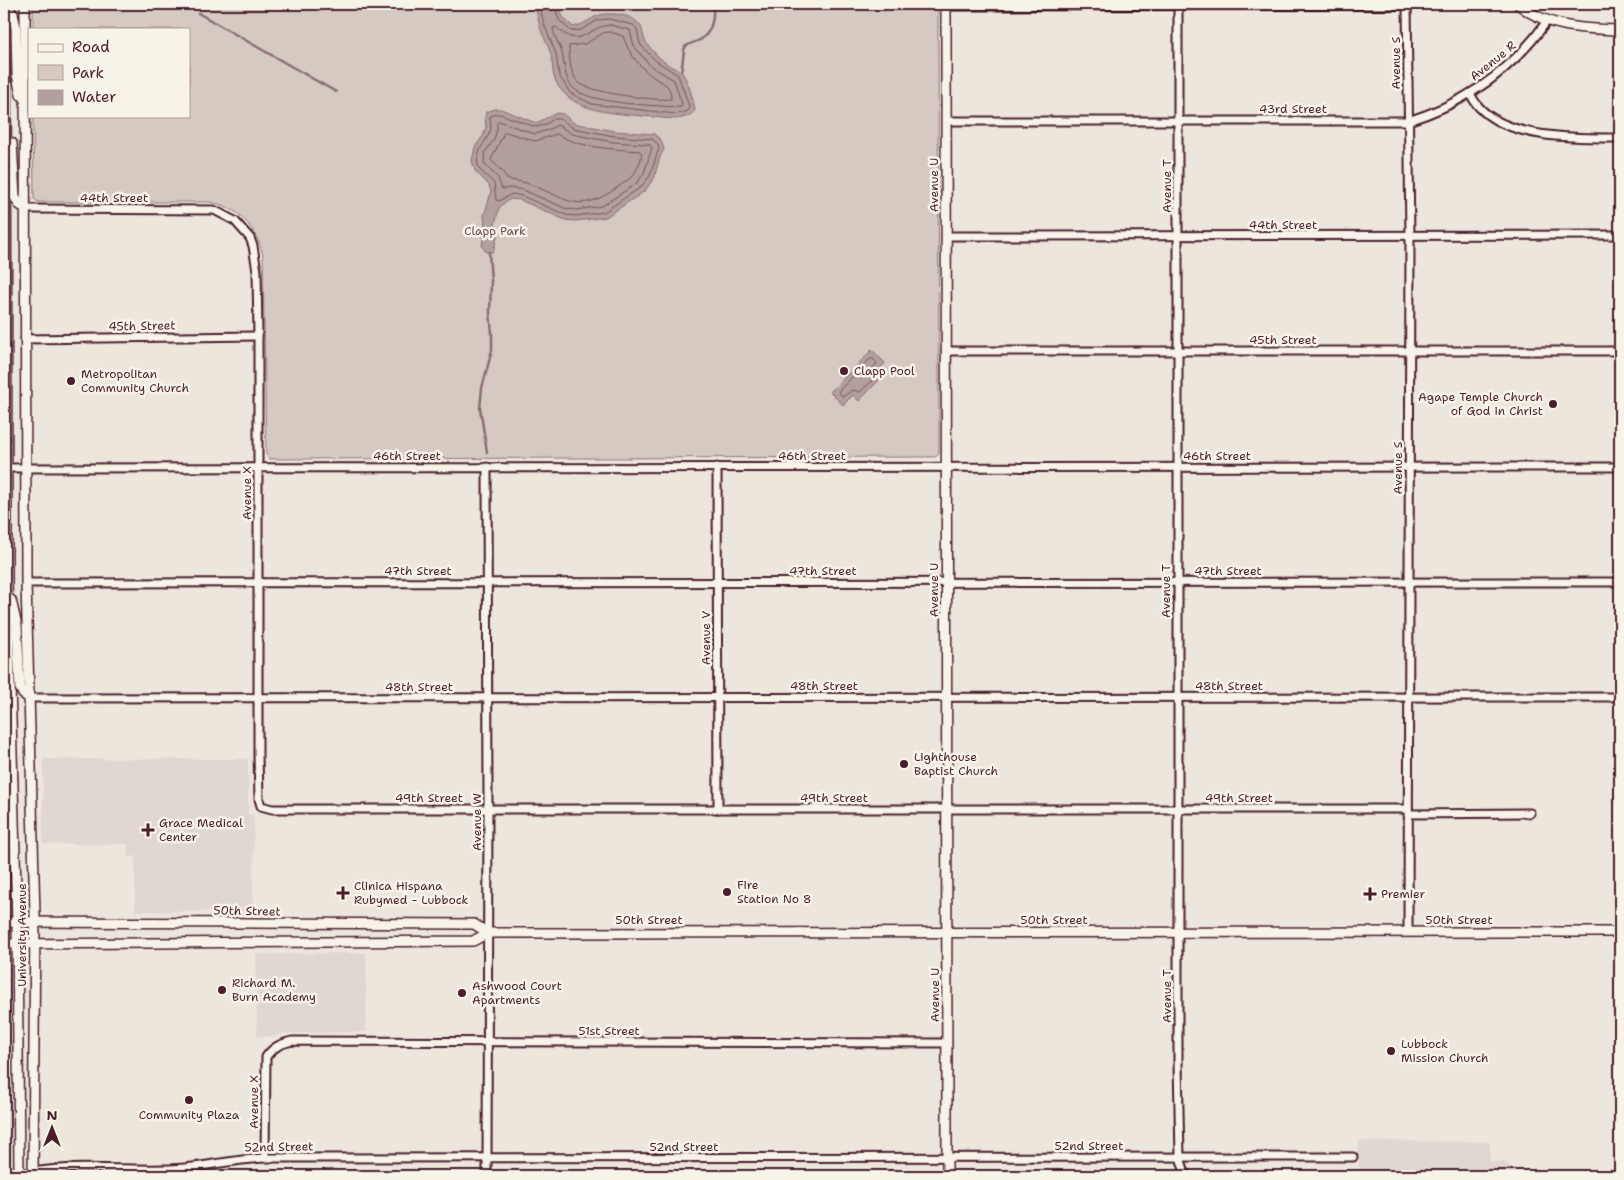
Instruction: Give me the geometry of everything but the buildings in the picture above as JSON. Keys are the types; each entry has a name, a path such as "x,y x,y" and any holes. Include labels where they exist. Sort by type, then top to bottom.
{"main road":[{"name":"University Avenue","path":"25,4 26,583 35,944 33,1174"},
{"path":"1518,4 1547,21 1566,27 1620,30"},
{"name":"University Avenue","path":"6,5 5,583 7,698 14,787 17,922 18,1176"},
{"path":"6,5 13,14 16,28 17,75 25,121"},
{"name":"Avenue U","path":"946,5 947,1176"},
{"path":"5,121 12,141 16,197 19,204 26,208"},
{"path":"5,583 17,626 20,688 23,694 29,698"},
{"path":"14,787 32,786"},
{"name":"50th Street","path":"4,922 474,924 488,933"},
{"name":"50th Street","path":"4,944 473,942 488,933 1620,932"}],"street":[{"name":"Avenue S","path":"1407,4 1410,236 1408,932"},
{"path":"946,5 1429,4"},
{"name":"Avenue T","path":"1178,5 1178,1063 1180,1157 1186,1176"},
{"name":"Avenue R","path":"1470,94 1510,65 1528,47 1547,21"},
{"path":"1470,94 1478,107 1502,122 1518,129 1564,138 1620,138"},
{"name":"43rd Street","path":"946,121 1408,120 1426,115 1470,94"},
{"name":"44th Street","path":"26,208 202,209"},
{"name":"Avenue X","path":"202,209 214,210 235,221 250,238 256,257 258,336 258,698 259,799 261,806"},
{"name":"44th Street","path":"946,236 1620,235"},
{"name":"45th Street","path":"25,339 258,336"},
{"name":"45th Street","path":"946,351 1620,351"},
{"name":"Avenue W","path":"487,467 487,1176"},
{"name":"Avenue V","path":"717,467 718,809"},
{"name":"46th Street","path":"5,468 1620,467"},
{"name":"47th Street","path":"26,583 1620,582"},
{"name":"48th Street","path":"29,698 1620,697"},
{"name":"49th Street","path":"261,806 272,809 1179,809 1530,813"},
{"name":"51st Street","path":"272,1048 292,1041 947,1043"},
{"name":"Avenue X","path":"265,1158 266,1057 272,1048"},
{"name":"52nd Street","path":"18,1176 58,1169 184,1168 230,1160 265,1158 1353,1157"},
{"path":"50,1176 58,1169"}],"shaded area":[{"name":"Grace Medical Center","path":"43,759 248,759 248,814 254,815 253,912 135,911 135,856 127,857 128,844 43,844"},
{"path":"4,951 10,958 10,1107 8,1164 4,1170"},
{"path":"366,953 366,1032 284,1033 274,1037 257,1036 256,954"},
{"path":"1359,1141 1490,1142 1490,1162 1506,1162 1516,1176 1359,1176"}],"green space":[{"name":"Clapp Park","path":"33,4 938,4 939,454 935,457 269,459 266,454 263,255 256,236 245,220 229,208 209,202 38,202 34,199 33,118 190,118 190,28 33,28"}],"water":[{"path":"533,4 558,4 563,17 573,27 596,16 606,14 622,15 635,20 641,27 644,39 653,51 667,64 683,74 695,110 686,117 675,119 663,118 610,113 596,110 570,99 554,77 552,58"},
{"path":"501,109 536,123 557,113 563,114 574,123 614,131 654,134 661,140 664,149 654,178 645,191 606,217 576,221 565,220 520,200 511,199 505,202 499,208 495,225 498,234 493,252 486,252 482,246 485,225 484,216 491,192 489,185 475,171 472,161 475,147 483,136 486,127 486,112"},
{"path":"872,350 885,363 875,374 880,379 859,401 853,395 843,405 830,392"}],"waterway":[{"path":"37,6 107,6 117,4"},
{"path":"681,71 685,47 700,40 710,29 713,19 713,4"},
{"path":"198,13 336,92"},
{"path":"487,452 480,408 482,388 492,350 489,252"}],"place":[{"name":"Clapp Pool","path":"844,371"},
{"name":"Metropolitan Community Church","path":"71,381"},
{"name":"Agape Temple Church of God in Christ","path":"1553,404"},
{"name":"Lighthouse Baptist Church","path":"904,764"},
{"name":"Grace Medical Center","path":"148,830"},
{"name":"Fire Station No 8","path":"727,892"},
{"name":"Clinica Hispana Rubymed - Lubbock","path":"343,893"},
{"name":"Premier","path":"1370,894"},
{"name":"Richard M. Burn Academy","path":"222,990"},
{"name":"Ashwood Court Apartments","path":"462,993"},
{"name":"Lubbock Mission Church","path":"1391,1051"},
{"name":"Community Plaza","path":"189,1100"}]}
